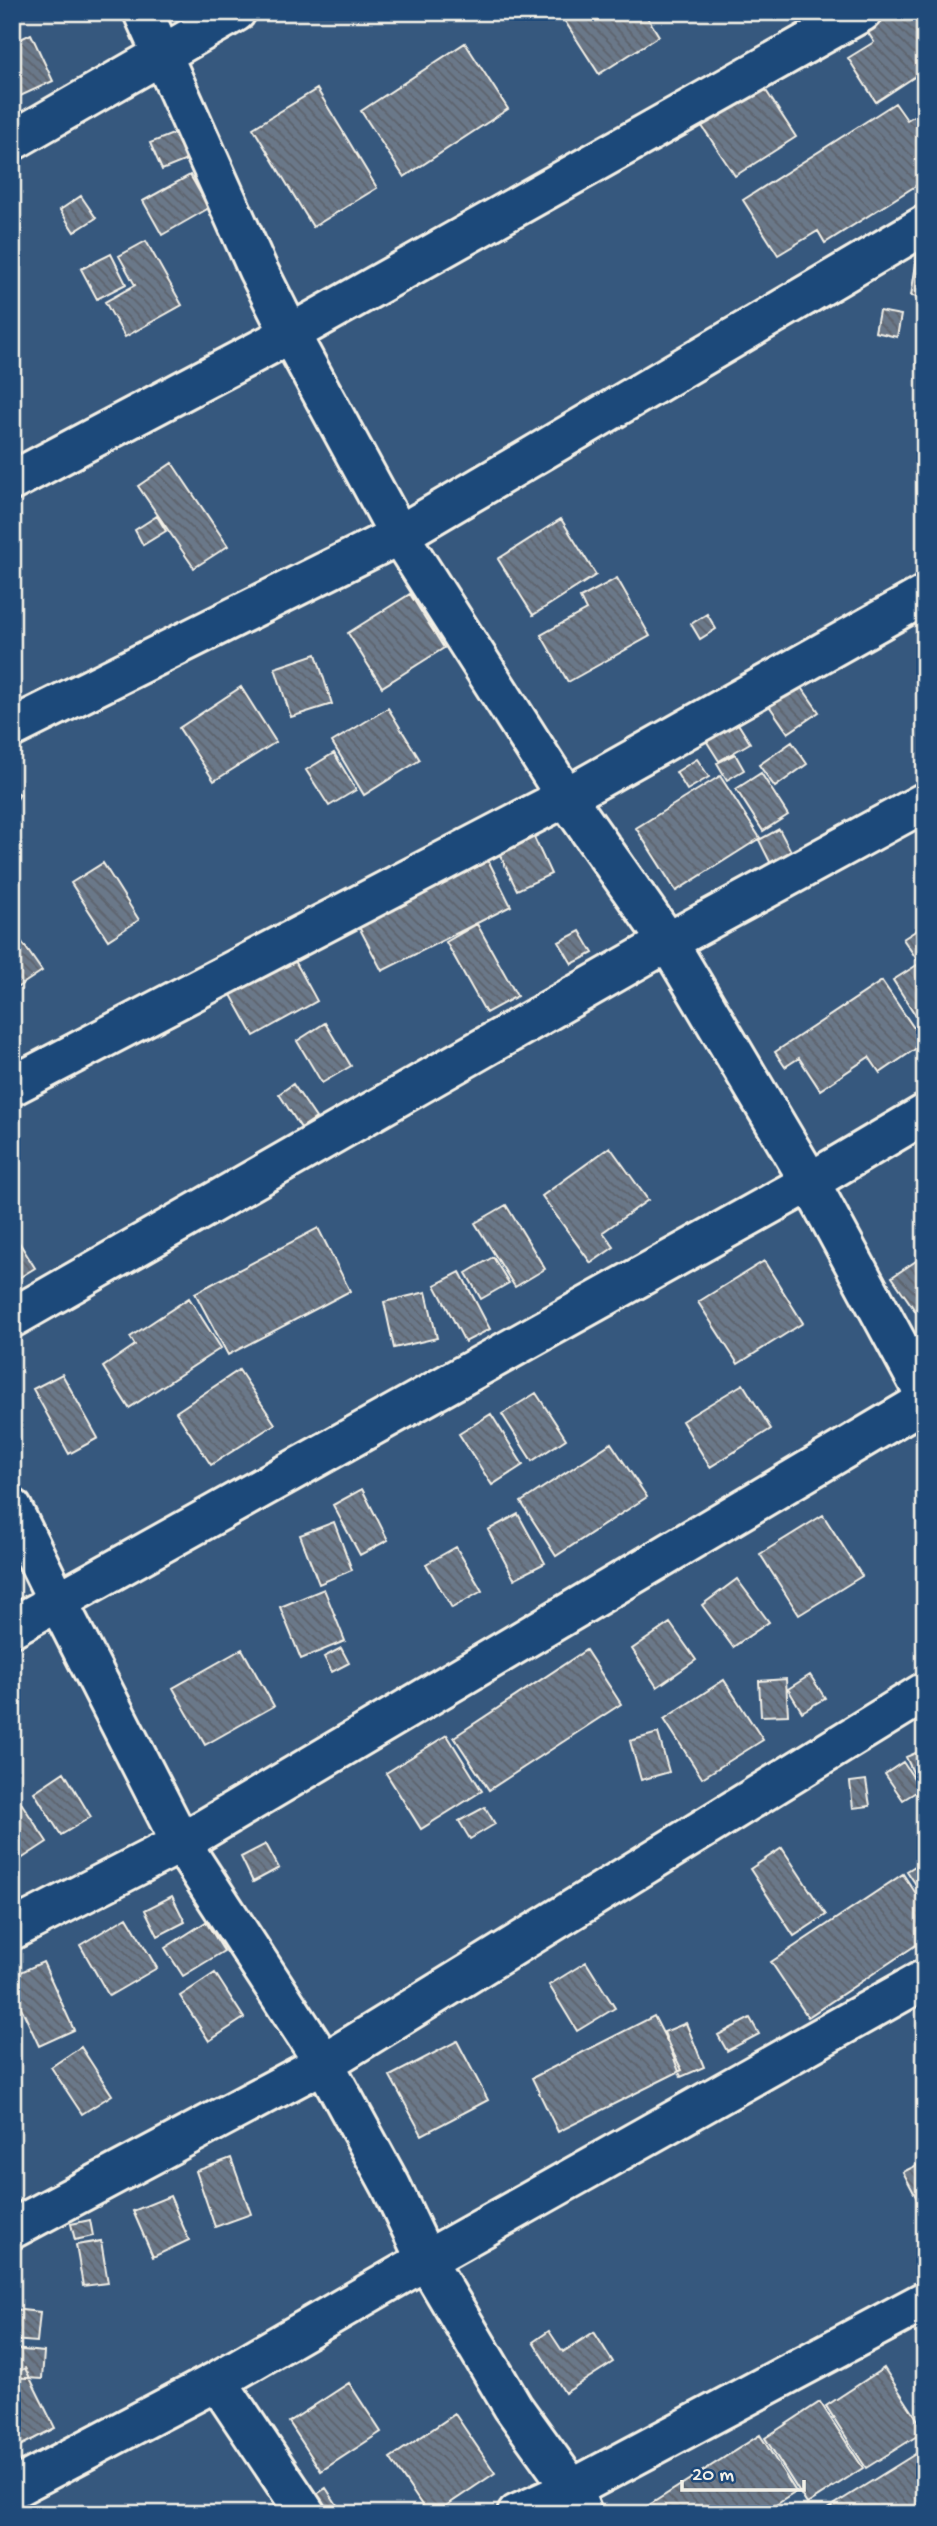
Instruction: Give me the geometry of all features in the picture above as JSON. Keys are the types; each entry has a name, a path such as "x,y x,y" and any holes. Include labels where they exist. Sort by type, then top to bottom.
{"street":[{"path":"143,12 258,270 399,534 566,797 667,942 810,1182 925,1395"},
{"path":"12,141 236,12"},
{"path":"12,481 290,334 862,12"},
{"path":"12,728 399,534 925,225"},
{"path":"12,1086 566,797 925,595"},
{"path":"12,1318 667,942 925,802"},
{"path":"12,1627 810,1182 925,1114"},
{"path":"12,1930 181,1843 925,1401"},
{"path":"12,1508 181,1843 324,2063 391,2186 426,2260 513,2407 577,2502"},
{"path":"12,2229 324,2063 925,1692"},
{"path":"12,2489 217,2381 925,1979"},
{"path":"517,2514 577,2502 925,2301"},
{"path":"217,2381 306,2514"}],"building":[{"path":"517,12 540,12 524,23"},
{"path":"559,12 644,12 659,36 599,74"},
{"path":"896,12 925,12 925,70 876,102 848,58 874,42 867,31"},
{"path":"31,34 53,81 16,98 12,91 12,43"},
{"path":"465,43 508,109 404,177 361,111"},
{"path":"763,86 796,137 735,176 702,126"},
{"path":"317,89 377,188 313,227 253,128"},
{"path":"895,103 907,120 925,109 925,180 825,243 818,231 778,255 743,200"},
{"path":"188,128 199,155 162,170 150,143"},
{"path":"190,175 209,208 162,235 143,201"},
{"path":"81,196 96,218 74,232 60,210"},
{"path":"146,241 182,305 125,337 105,302 135,285 119,256"},
{"path":"918,251 925,252 925,298 911,296"},
{"path":"111,254 126,284 97,299 81,269"},
{"path":"879,311 901,315 897,337 875,332"},
{"path":"172,463 228,546 194,568 138,486"},
{"path":"157,516 166,531 143,545 135,530"},
{"path":"561,519 596,575 533,615 498,559"},
{"path":"617,578 650,636 568,682 541,635 586,610 580,598"},
{"path":"410,594 444,648 382,687 348,633"},
{"path":"707,614 716,629 700,639 691,624"},
{"path":"316,654 332,704 291,717 275,668"},
{"path":"780,656 819,712 788,733 750,678"},
{"path":"241,687 276,742 214,781 179,728"},
{"path":"719,693 750,743 719,761 688,712"},
{"path":"388,708 420,760 364,795 332,742"},
{"path":"792,742 807,764 775,787 759,765"},
{"path":"334,753 356,790 329,806 306,770"},
{"path":"735,754 744,770 727,780 717,763"},
{"path":"697,759 709,777 687,790 676,772"},
{"path":"761,773 788,815 763,831 736,789"},
{"path":"720,776 760,838 676,891 636,828"},
{"path":"12,789 20,794 12,807"},
{"path":"779,829 792,853 771,864 759,840"},
{"path":"532,833 551,874 517,890 497,849"},
{"path":"480,844 511,906 382,971 350,910"},
{"path":"103,863 139,920 108,940 71,883"},
{"path":"477,924 517,996 486,1013 446,942"},
{"path":"925,925 925,957 918,961 903,939"},
{"path":"12,928 42,971 12,991"},
{"path":"580,931 593,953 572,964 559,942"},
{"path":"288,948 317,1001 254,1036 225,984"},
{"path":"925,960 925,1030 893,980"},
{"path":"882,981 924,1043 880,1073 869,1057 820,1090 799,1058 785,1067 775,1052"},
{"path":"325,1023 351,1066 322,1083 297,1041"},
{"path":"293,1084 316,1118 301,1128 279,1094"},
{"path":"610,1147 648,1200 603,1232 614,1247 591,1263 542,1196"},
{"path":"506,1205 545,1269 515,1287 475,1223"},
{"path":"318,1228 350,1291 228,1355 195,1293"},
{"path":"12,1231 35,1268 12,1282"},
{"path":"925,1255 925,1325 892,1277"},
{"path":"493,1257 509,1283 481,1299 466,1273"},
{"path":"764,1261 803,1323 738,1364 698,1302"},
{"path":"460,1272 490,1329 465,1342 435,1285"},
{"path":"426,1292 437,1338 394,1348 384,1302"},
{"path":"189,1298 221,1348 129,1408 103,1367 135,1345 130,1337"},
{"path":"239,1370 275,1424 211,1465 176,1412"},
{"path":"62,1374 98,1438 69,1454 33,1389"},
{"path":"743,1384 771,1429 710,1467 682,1421"},
{"path":"536,1393 566,1439 532,1461 502,1414"},
{"path":"491,1414 523,1465 492,1485 459,1434"},
{"path":"611,1443 647,1497 556,1556 521,1502"},
{"path":"362,1489 388,1540 360,1555 333,1505"},
{"path":"518,1514 545,1563 514,1579 488,1530"},
{"path":"823,1515 862,1576 799,1615 760,1554"},
{"path":"334,1522 352,1570 319,1584 300,1535"},
{"path":"456,1547 482,1591 452,1608 426,1564"},
{"path":"737,1579 769,1622 733,1647 702,1605"},
{"path":"324,1589 345,1641 301,1659 280,1607"},
{"path":"670,1623 696,1660 657,1687 632,1649"},
{"path":"341,1648 349,1663 332,1672 324,1657"},
{"path":"242,1649 274,1706 205,1745 173,1688"},
{"path":"586,1650 621,1704 489,1790 454,1737"},
{"path":"810,1675 825,1698 802,1712 788,1689"},
{"path":"786,1679 788,1715 761,1716 759,1681"},
{"path":"724,1680 763,1740 702,1778 664,1719"},
{"path":"658,1733 669,1772 641,1780 630,1741"},
{"path":"447,1735 482,1791 421,1829 386,1773"},
{"path":"925,1749 925,1799 906,1757"},
{"path":"903,1762 921,1789 903,1800 885,1774"},
{"path":"64,1772 91,1817 61,1835 34,1792"},
{"path":"866,1780 870,1806 853,1808 850,1782"},
{"path":"12,1789 47,1842 12,1865"},
{"path":"485,1807 495,1824 470,1839 459,1821"},
{"path":"266,1844 279,1868 253,1882 241,1857"},
{"path":"782,1848 826,1915 794,1936 750,1869"},
{"path":"925,1860 925,1898 907,1871"},
{"path":"903,1874 925,1907 925,1939 808,2017 771,1962"},
{"path":"172,1896 185,1922 158,1936 145,1910"},
{"path":"127,1917 157,1968 109,1996 80,1945"},
{"path":"206,1922 224,1951 183,1976 165,1948"},
{"path":"43,1962 74,2030 39,2046 12,1988 12,1976"},
{"path":"586,1962 615,2008 577,2031 549,1985"},
{"path":"215,1973 244,2018 209,2041 180,1996"},
{"path":"654,2016 682,2070 558,2132 532,2078"},
{"path":"750,2018 759,2034 727,2051 718,2035"},
{"path":"686,2023 704,2067 681,2077 664,2032"},
{"path":"457,2041 488,2100 422,2135 390,2076"},
{"path":"81,2047 112,2095 82,2114 51,2067"},
{"path":"231,2158 251,2214 215,2227 196,2171"},
{"path":"925,2161 925,2214 903,2172"},
{"path":"170,2196 189,2240 153,2257 133,2211"},
{"path":"90,2220 93,2236 75,2240 71,2224"},
{"path":"101,2241 108,2283 83,2286 76,2245"},
{"path":"12,2309 40,2312 37,2342 12,2340"},
{"path":"549,2331 563,2352 594,2332 613,2362 565,2393 533,2342"},
{"path":"12,2349 44,2352 42,2379 12,2377"},
{"path":"25,2368 55,2428 12,2450 12,2375"},
{"path":"884,2368 925,2431 866,2468 826,2406"},
{"path":"349,2383 381,2432 321,2471 289,2422"},
{"path":"820,2402 863,2468 807,2504 765,2438"},
{"path":"455,2414 495,2473 434,2514 428,2514 390,2458"},
{"path":"760,2435 796,2492 762,2514 635,2514"},
{"path":"925,2448 925,2514 819,2514"},
{"path":"326,2488 343,2514 304,2514 299,2506"}]}
